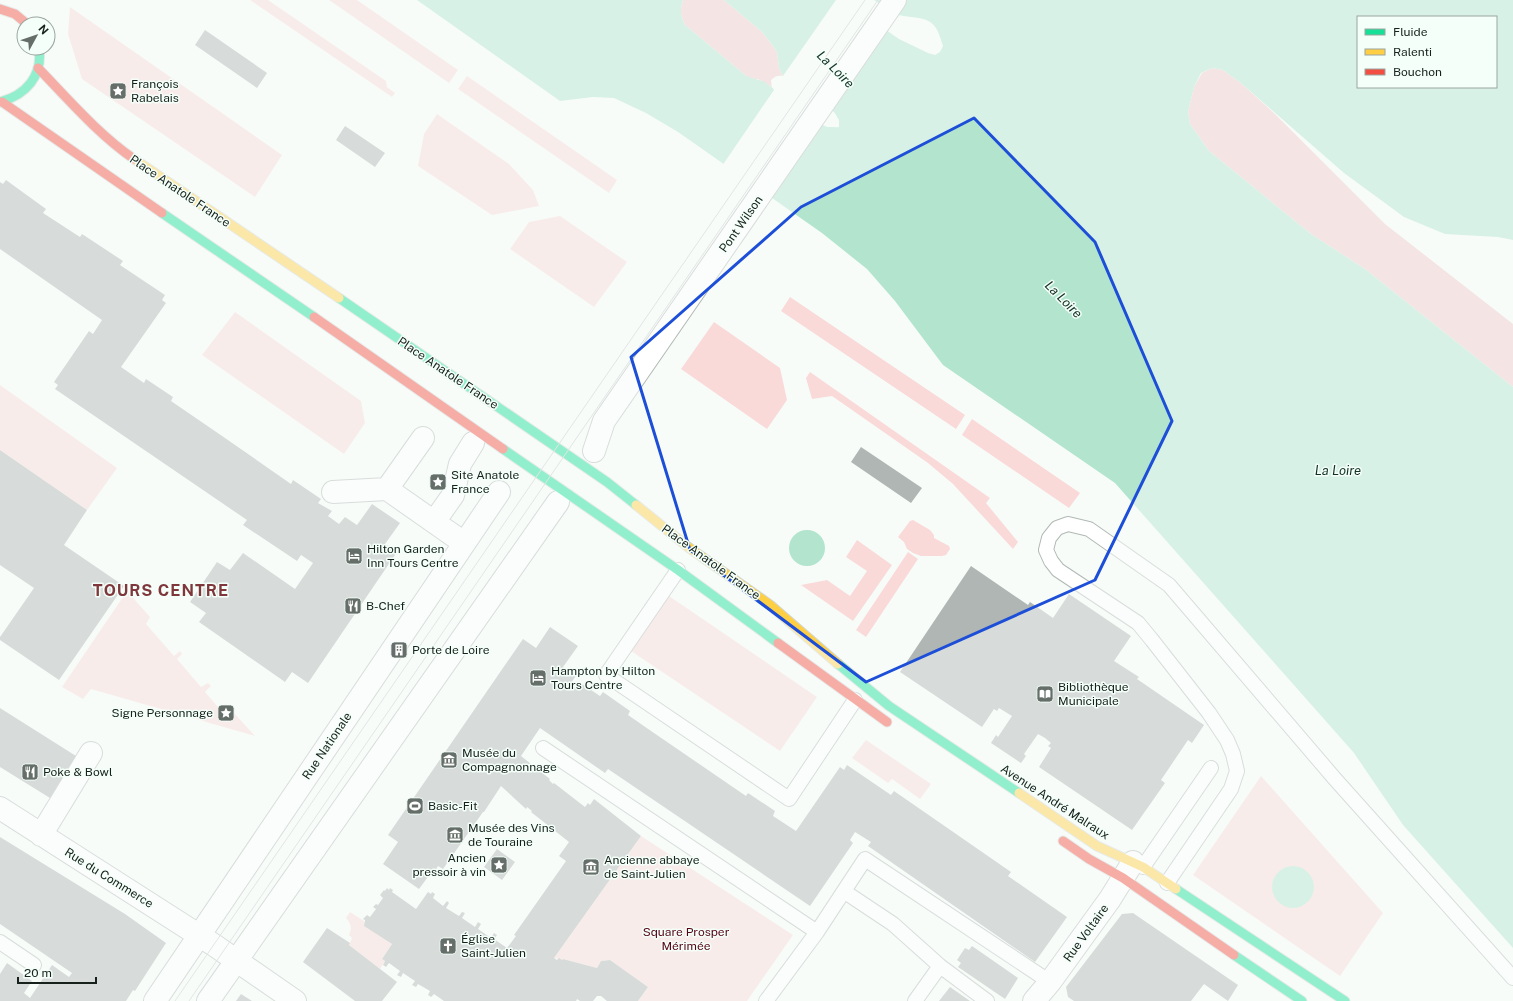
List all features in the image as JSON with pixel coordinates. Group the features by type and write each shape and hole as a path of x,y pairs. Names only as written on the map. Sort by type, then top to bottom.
{"main road":[{"path":"0,9 9,11 17,16"},
{"path":"1,102 18,96 31,84 38,68 39,56"},
{"name":"Place Anatole France","path":"38,68 95,127 121,150 607,482 688,547 770,605 857,681"},
{"path":"1,102 678,570 855,700 894,726"},
{"name":"Avenue André Malraux","path":"857,681 889,706 1133,869 1302,1001"},
{"name":"Avenue André Malraux","path":"1054,835 1089,859 1133,869 1167,883 1345,1001"}],"street":[{"name":"Pont Wilson","path":"594,451 604,421 895,0"},
{"path":"387,489 422,438"},
{"path":"434,522 453,495 460,464 473,443"},
{"path":"334,492 387,489 464,543"},
{"name":"Rue Nationale","path":"155,1001 499,492"},
{"path":"208,1001 558,502"},
{"path":"41,835 91,753"},
{"name":"Rue du Commerce","path":"0,808 199,935 295,1001"},
{"name":"Rue Voltaire","path":"1042,995 1133,869"}],"lane":[{"path":"1167,883 1231,789 1237,771 1233,754 1227,740 1209,713 1138,623 1058,570 1051,561 1046,550 1049,538 1057,528 1068,524 1089,530 1169,585 1335,779 1513,978"},
{"path":"678,570 606,675 789,799 855,700"},
{"path":"543,748 817,932"},
{"path":"1133,869 1211,768"},
{"path":"766,1001 817,932 865,859 1042,995"},
{"path":"844,892 893,924 940,966 987,1001"},
{"path":"2,947 34,965"},
{"path":"915,1001 940,966"}],"highlighted area":[{"path":"974,118 1095,242 1172,421 1095,580 866,682 690,550 631,357 801,207"}],"green space":[{"path":"250,0 268,0 386,81 387,87 395,93 392,97"},
{"path":"329,0 357,0 458,70 449,83"},
{"path":"70,7 282,155 255,197 82,79 68,34"},
{"path":"467,76 617,180 609,193 458,89"},
{"path":"437,114 509,164 533,190 539,206 492,215 418,166 424,134"},
{"path":"560,216 627,262 594,307 510,249 529,222"},
{"path":"790,297 965,415 956,429 781,311"},
{"path":"235,312 361,401 365,423 344,454 202,355"},
{"path":"714,322 780,368 787,400 767,429 681,369"},
{"path":"810,372 990,498 986,503 1018,542 1013,549 953,484 928,463 832,396 812,399 806,378"},
{"path":"0,385 117,468 87,510 0,450"},
{"path":"972,419 1080,493 1069,508 962,435"},
{"path":"913,520 930,530 934,535 934,538 949,546 950,549 946,555 921,556 907,549 904,542 898,537 910,521"},
{"path":"857,540 892,565 853,621 801,585 827,580 850,596 867,571 846,557"},
{"path":"908,552 918,559 866,637 856,630"},
{"path":"127,591 150,617 146,624 174,656 180,651 182,654 177,659 201,687 208,683 211,686 205,692 218,707 226,704 255,736 91,689 83,699 62,687"},
{"path":"669,596 817,697 780,751 631,651"},
{"path":"866,740 931,784 920,799 892,779 888,783 852,758"},
{"path":"1261,776 1383,913 1340,976 1193,875"},
{"name":"Square Prosper Mérimée","path":"641,836 793,935 747,1001 638,1001 648,987 610,960 601,961 597,968 554,958"},
{"path":"350,912 364,921 365,926 392,944 382,959 385,961 380,969 349,945 352,938 349,935 350,924 346,918"}],"shaded area":[{"path":"683,0 724,0 762,32 770,42 777,52 779,68 783,76 777,76 771,80 772,87 758,79 752,79 745,75 685,25 681,12"},
{"path":"1212,68 1223,70 1242,84 1276,115 1385,224 1513,324 1513,387 1365,269 1311,234 1209,151 1190,124 1188,112 1194,87 1202,73"}],"water":[{"name":"La Loire","path":"417,0 683,0 681,12 685,25 745,75 765,82 801,110 822,123 831,127 839,127 837,116 831,109 783,76 779,68 777,52 770,42 762,32 724,0 843,0 899,39 935,55 940,52 943,46 939,33 930,22 919,18 901,16 890,11 874,0 1513,0 1513,240 1498,237 1445,234 1404,217 1344,173 1242,84 1223,70 1212,68 1201,73 1194,87 1188,112 1190,124 1209,151 1311,234 1365,269 1513,387 1513,948 1403,825 1354,753 1115,483 943,365 895,301 867,269 822,233 678,132 646,113 614,98 593,97 560,101"},
{"path":"810,530 820,535 824,541 824,555 820,561 814,565 804,566 794,561 790,555 789,545 794,535 800,531"},
{"path":"1289,866 1297,866 1305,869 1311,875 1314,887 1311,899 1305,905 1297,908 1289,908 1281,905 1275,899 1272,891 1272,883 1275,875 1281,869"}],"pier":[{"path":"836,0 847,0 895,33 886,29 831,109 839,120 839,127 827,127 821,124 769,199 722,166 774,90 771,84 822,122 828,125 837,125 837,121 829,110 781,76 783,76"}],"building":[{"path":"205,30 267,73 257,88 195,45"},
{"path":"345,126 385,153 375,167 336,140"},
{"path":"6,180 46,209 43,213 80,237 82,234 123,261 120,265 165,295 162,300 166,303 121,367 144,383 146,379 173,397 171,401 291,484 293,480 321,499 318,503 332,511 328,516 339,524 345,517 357,525 372,504 400,523 385,544 397,552 308,683 292,672 285,682 199,622 206,613 190,602 217,562 230,570 243,553 295,589 313,563 301,555 297,561 243,525 247,520 55,389 58,385 54,382 89,331 93,334 102,320 0,249 0,182 3,184"},
{"path":"861,447 922,488 911,503 851,462"},
{"path":"0,450 87,510 64,545 124,586 59,680 0,640 0,637 34,588 0,565"},
{"name":"Bibliothèque Municipale","path":"971,566 1028,605 1030,602 1053,618 1069,594 1131,636 1114,661 1139,677 1137,679 1204,725 1192,743 1188,740 1161,780 1165,783 1132,830 1039,767 1051,748 1048,746 1051,743 1045,738 1038,734 1024,754 1026,756 1021,763 991,743 996,735 998,737 1012,716 999,708 997,711 994,709 982,727 900,672"},
{"path":"550,627 578,646 563,667 576,676 570,684 578,690 582,684 600,696 603,692 630,711 628,715 746,796 748,793 775,811 773,816 796,831 840,767 844,770 847,765 891,795 894,791 1011,872 1008,876 1067,917 1035,962 868,846 871,842 855,832 850,840 853,843 810,906 608,769 605,773 540,728 521,756 550,779 549,780 553,784 554,783 585,807 588,803 590,805 594,799 641,836 554,958 557,960 559,958 597,968 601,961 610,960 648,987 638,1001 607,1001 601,996 597,996 593,1001 580,1001 577,999 576,1001 444,1001 434,994 431,997 428,995 430,991 418,984 416,987 412,985 415,981 403,973 401,977 397,975 400,971 389,963 386,967 383,965 385,961 382,959 392,944 364,926 365,920 363,919 367,915 370,917 376,909 373,907 376,904 378,905 383,898 380,895 384,890 385,891 387,888 389,890 390,888 393,890 392,892 416,909 428,892 431,894 432,892 435,894 433,898 443,906 447,901 449,903 446,908 459,916 462,912 465,913 462,918 475,927 478,922 481,924 478,929 491,938 494,933 497,935 494,939 507,948 516,936 514,935 566,861 559,856 569,842 531,812 532,811 527,807 526,809 501,786 443,869 438,866 435,871 433,870 419,889 383,864 398,842 388,835 523,639 536,648"},
{"path":"0,708 76,756 50,798 0,767"},
{"path":"0,837 125,914 166,943 135,991 133,990 126,1001 0,1001 0,974 7,963 32,981 24,993 30,998 52,965 69,977 72,973 0,924"},
{"path":"497,849 515,862 502,880 484,867"},
{"path":"1133,913 1238,985 1228,1001 1204,984 1191,1001 1074,1001 1068,997 1066,987 1122,914"},
{"path":"327,928 350,943 349,945 397,982 382,1001 355,1001 303,962"},
{"path":"972,946 1018,978 1005,999 958,967 961,963 957,960 965,948 969,950"},
{"path":"950,987 970,1001 939,1001"},
{"path":"241,994 252,1001 236,1001"}],"tram line":[{"path":"175,1001 865,0"},
{"path":"189,1001 878,0"}],"traffic: fast":[{"path":"0,102 18,95 31,83 38,67 40,56"},
{"path":"162,213 314,317"},
{"path":"339,298 607,482 636,505"},
{"path":"503,449 678,570 778,643"},
{"path":"838,664 889,706 1019,793"},
{"path":"1176,889 1345,1001"},
{"path":"1234,955 1302,1001"}],"traffic: slow":[{"path":"134,159 339,298"},
{"path":"636,505 688,547 770,605 838,664"},
{"path":"1019,793 1097,846 1143,867 1176,889"}],"traffic: jam":[{"path":"0,9 17,16"},
{"path":"38,68 96,128 134,159"},
{"path":"2,102 162,213"},
{"path":"314,317 503,449"},
{"path":"778,643 887,722"},
{"path":"1063,841 1089,859 1123,878 1234,955"}],"place":[{"name":"François Rabelais","path":"118,91"},
{"name":"Site Anatole France","path":"438,482"},
{"name":"Hilton Garden Inn Tours Centre","path":"354,556"},
{"name":"B-Chef","path":"353,606"},
{"name":"Porte de Loire","path":"399,650"},
{"name":"Hampton by Hilton Tours Centre","path":"538,678"},
{"name":"Bibliothèque Municipale","path":"1045,694"},
{"name":"Signe Personnage","path":"226,713"},
{"name":"Musée du Compagnonnage","path":"449,760"},
{"name":"Poke & Bowl","path":"30,772"},
{"name":"Basic-Fit","path":"415,806"},
{"name":"Musée des Vins de Touraine","path":"455,835"},
{"name":"Ancien pressoir à vin","path":"499,865"},
{"name":"Ancienne abbaye de Saint-Julien","path":"591,867"},
{"name":"Église Saint-Julien","path":"448,946"}],"district":[{"name":"TOURS CENTRE","path":"161,590"}]}
